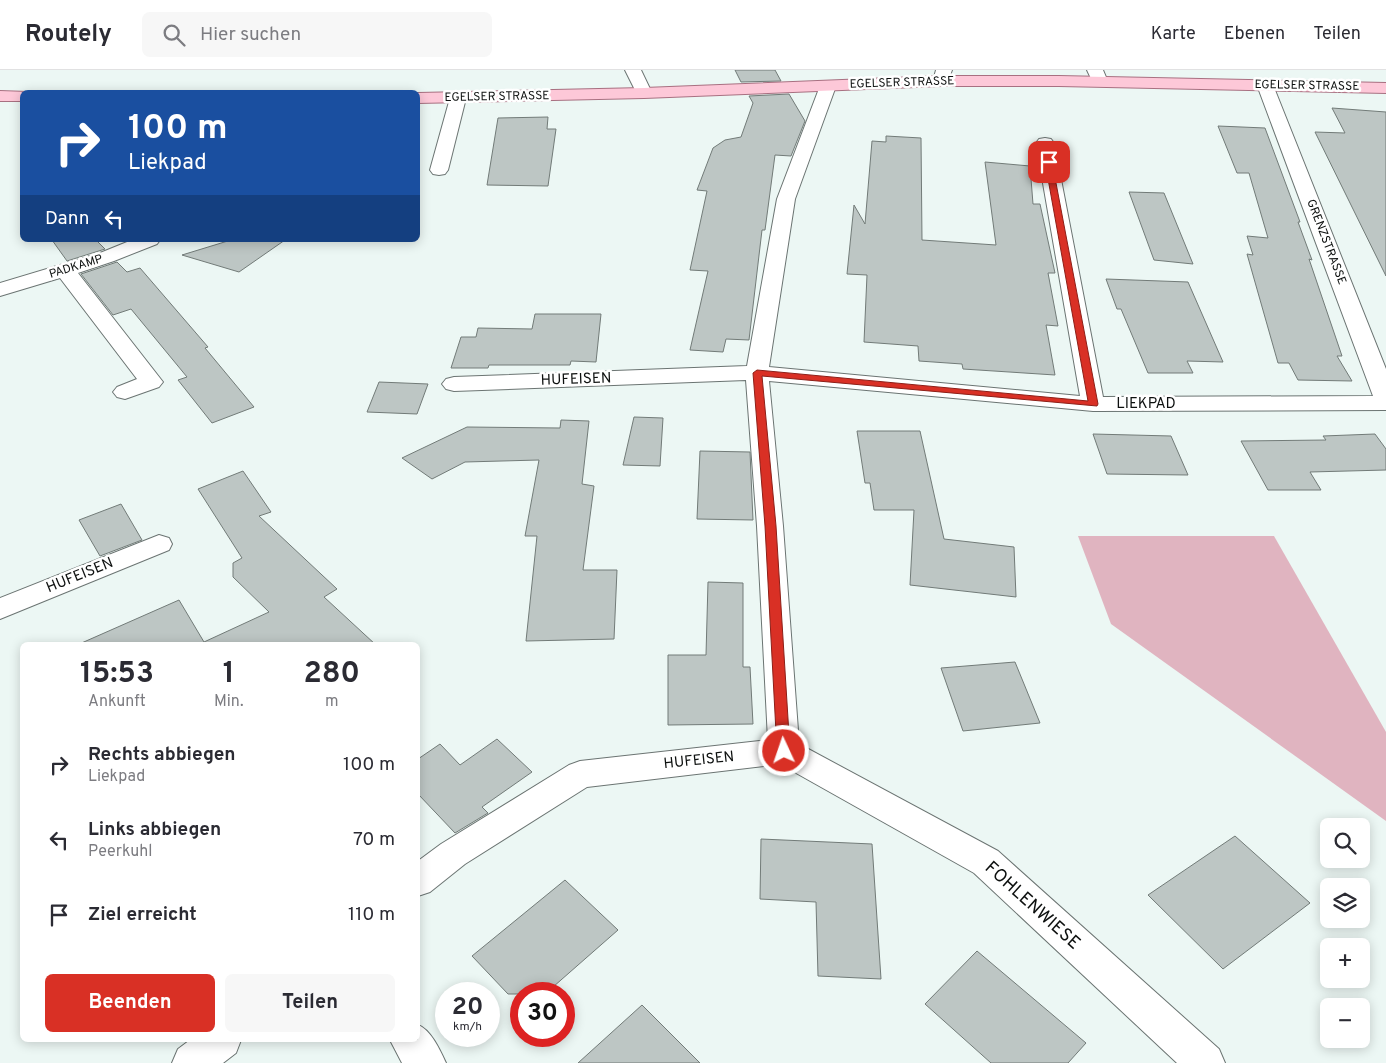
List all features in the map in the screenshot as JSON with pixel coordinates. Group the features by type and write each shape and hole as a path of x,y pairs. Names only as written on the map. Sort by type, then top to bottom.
{"main road":[{"name":"EGELSER STRASSE","path":"420,98 644,93 828,86 942,76 1097,76 1265,85 1386,88"},
{"path":"0,96 20,96"}],"street":[{"path":"633,70 644,93"},
{"name":"GRENZSTRASSE","path":"1265,85 1386,399"},
{"path":"784,751 770,526 757,373 786,199 828,86"},
{"path":"439,170 458,98"},
{"path":"1045,144 1093,404"},
{"name":"PADKAMP","path":"0,290 65,270 144,242"},
{"path":"65,270 151,382 125,392"},
{"name":"HUFEISEN","path":"454,384 757,373"},
{"name":"LIEKPAD","path":"757,373 1093,404 1386,403"},
{"name":"HUFEISEN","path":"0,609 159,544"},
{"name":"HUFEISEN","path":"420,880 453,854 580,774 784,751"},
{"name":"FOHLENWIESE","path":"784,751 986,862 1206,1063"},
{"path":"192,1063 219,1042"},
{"path":"410,1042 426,1063"}],"shaded area":[{"path":"1078,536 1274,536 1386,732 1386,821 1111,624"}],"building":[{"path":"735,70 775,70 781,81 741,82"},
{"path":"789,94 805,121 791,156 775,155 765,230 762,230 749,340 726,339 723,352 690,350 708,271 690,270 707,191 697,190 713,148 725,140 741,137 753,103 749,96"},
{"path":"1332,108 1386,112 1386,276 1315,132 1345,133"},
{"path":"548,117 547,129 556,129 548,186 487,185 498,118"},
{"path":"1218,126 1265,128 1312,260 1309,259 1342,356 1337,356 1352,381 1298,380 1289,363 1278,363 1247,254 1253,255 1247,236 1268,238 1249,173 1237,173"},
{"path":"886,136 921,138 922,240 996,245 985,162 1030,166 1033,204 1040,204 1055,273 1048,273 1058,326 1046,325 1055,375 963,369 962,364 919,361 918,346 864,342 867,275 847,274 854,205 865,224 872,141 886,142"},
{"path":"1129,192 1164,193 1193,264 1154,260"},
{"path":"53,242 98,242 105,249 67,261"},
{"path":"224,242 282,242 239,272 182,255"},
{"path":"117,262 127,272 140,268 208,347 205,348 254,407 212,423 178,380 187,377 131,309 113,315 81,274"},
{"path":"1106,279 1188,282 1223,362 1187,361 1193,373 1148,373 1121,309 1117,309"},
{"path":"535,314 601,314 596,362 571,361 570,365 489,365 488,368 451,368 461,337 476,337 478,328 532,329"},
{"path":"379,382 428,384 417,414 367,412"},
{"path":"634,417 663,418 660,466 623,465"},
{"path":"561,420 589,421 582,484 594,486 583,570 617,570 614,639 526,641 537,536 525,536 539,460 465,462 432,479 402,458 467,427 560,428"},
{"path":"857,431 920,431 944,539 1014,547 1016,597 910,585 914,510 874,510 870,483 865,483"},
{"path":"1093,434 1171,436 1188,475 1107,474"},
{"path":"1375,434 1386,449 1386,470 1310,472 1321,490 1268,490 1241,441 1326,440 1323,436"},
{"path":"700,451 750,452 753,520 697,519"},
{"path":"243,471 271,512 259,516 337,589 324,597 373,642 204,642 269,612 233,577 233,563 242,558 198,489"},
{"path":"121,504 142,540 100,556 79,520"},
{"path":"708,582 743,583 743,667 750,667 753,724 668,725 668,655 706,655"},
{"path":"179,600 204,642 84,642"},
{"path":"1015,662 1040,723 963,731 941,668"},
{"path":"497,739 532,772 482,807 488,813 455,833 420,796 420,758 440,744 460,765"},
{"path":"1235,836 1310,903 1223,969 1148,895"},
{"path":"761,839 872,844 881,979 818,976 816,902 760,899"},
{"path":"565,880 618,930 559,982 510,982 510,994 472,956"},
{"path":"977,951 1086,1043 1068,1063 991,1063 925,1004"},
{"path":"642,1005 700,1063 578,1063"}],"route":[{"path":"784,751 770,526 757,373 1093,404 1049,162"}]}
